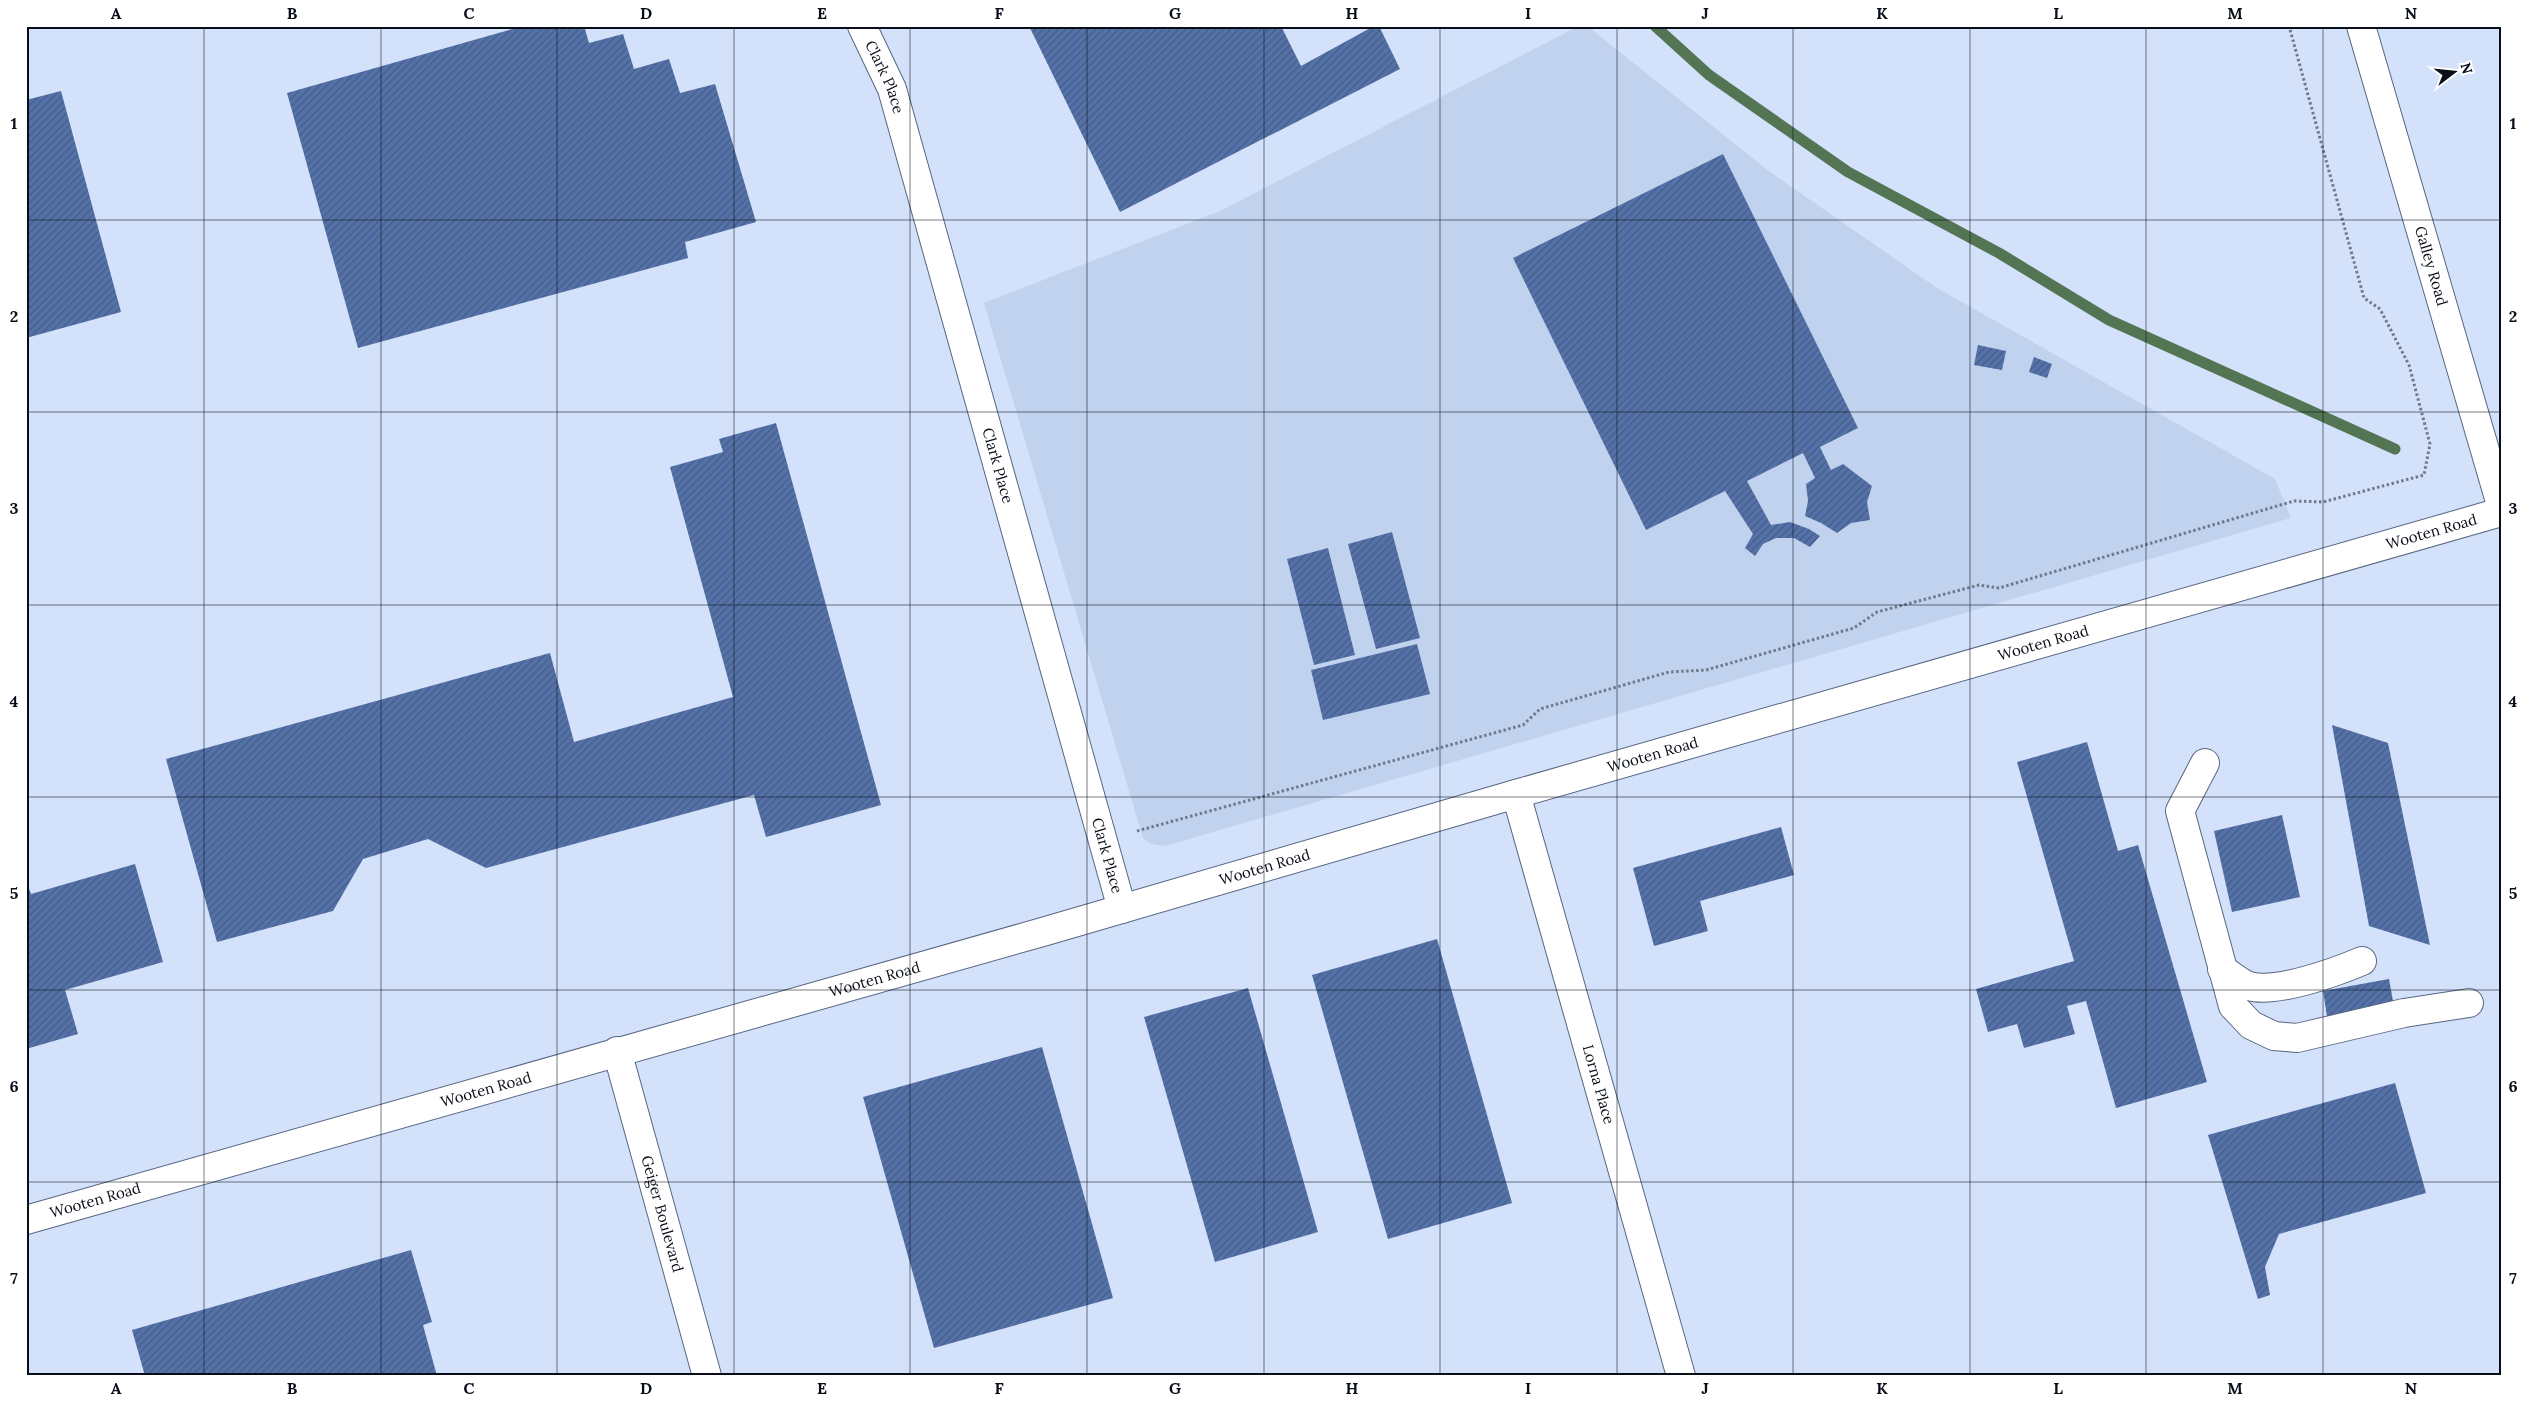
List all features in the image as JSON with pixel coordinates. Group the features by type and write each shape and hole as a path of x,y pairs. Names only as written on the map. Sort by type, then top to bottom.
{"street":[{"name":"Clark Place","path":"862,26 892,89 1122,909"},
{"name":"Galley Road","path":"2361,26 2501,505"},
{"name":"Wooten Road","path":"26,1220 1122,909 1516,794 2501,512"},
{"path":"2205,763 2180,811 2233,1006 2251,1025 2274,1036 2297,1038 2404,1013 2468,1003"},
{"name":"Lorna Place","path":"1516,794 1681,1376"},
{"path":"2222,969 2248,986 2270,987 2330,974 2362,961"},
{"name":"Geiger Boulevard","path":"617,1051 707,1376"}],"path":[{"path":"1103,841 1523,725 1540,709 1669,672 1706,670 1854,628 1877,612 1979,585 1999,588 2294,501 2323,502 2424,475 2430,444 2409,365 2380,309 2364,298 2289,26"}],"shaded area":[{"path":"1579,26 1587,26 1770,172 1937,288 2275,479 2291,518 1165,846 1151,844 1143,838 984,303 1220,211"}],"building":[{"path":"523,26 584,26 589,43 623,34 634,69 669,59 680,93 715,84 756,222 685,242 688,258 358,348 287,93"},
{"path":"1029,26 1281,26 1301,66 1374,26 1379,26 1400,69 1120,212"},
{"path":"61,91 121,312 26,338 26,100"},
{"path":"1723,154 1858,428 1820,447 1831,470 1843,464 1872,486 1867,502 1870,520 1851,523 1837,533 1805,516 1808,501 1806,484 1815,478 1803,453 1747,481 1771,525 1790,522 1809,529 1820,536 1810,547 1794,538 1776,538 1763,544 1755,556 1745,548 1753,534 1725,491 1646,530 1513,258"},
{"path":"1978,345 2006,351 2002,370 1974,365"},
{"path":"2034,357 2052,364 2047,378 2029,372"},
{"path":"776,423 881,805 766,837 754,795 486,868 428,839 363,859 333,911 217,942 166,759 550,653 574,742 733,697 670,467 723,452 719,439"},
{"path":"1392,532 1420,638 1376,649 1348,544"},
{"path":"1328,548 1355,655 1314,665 1287,559"},
{"path":"1417,644 1430,694 1323,720 1311,670"},
{"path":"2332,725 2388,743 2430,945 2369,926"},
{"path":"2087,742 2118,851 2138,845 2207,1082 2116,1108 2086,1001 2067,1006 2075,1034 2024,1048 2017,1024 1988,1032 1976,989 2074,961 2017,762"},
{"path":"2282,815 2300,897 2232,912 2214,831"},
{"path":"1781,827 1794,875 1700,901 1708,931 1654,946 1633,868"},
{"path":"135,864 163,962 65,990 78,1034 26,1049 26,880 31,894"},
{"path":"1437,939 1512,1203 1388,1239 1312,975"},
{"path":"2389,979 2397,1023 2330,1035 2323,991"},
{"path":"1248,988 1318,1232 1215,1262 1144,1017"},
{"path":"1042,1047 1113,1298 934,1348 863,1097"},
{"path":"2395,1083 2426,1193 2279,1234 2265,1267 2270,1295 2258,1299 2208,1135"},
{"path":"411,1250 432,1322 423,1325 437,1376 145,1376 132,1330"}],"waterway":[{"path":"1655,26 1709,75 1848,172 1999,253 2109,320 2395,449"}]}
